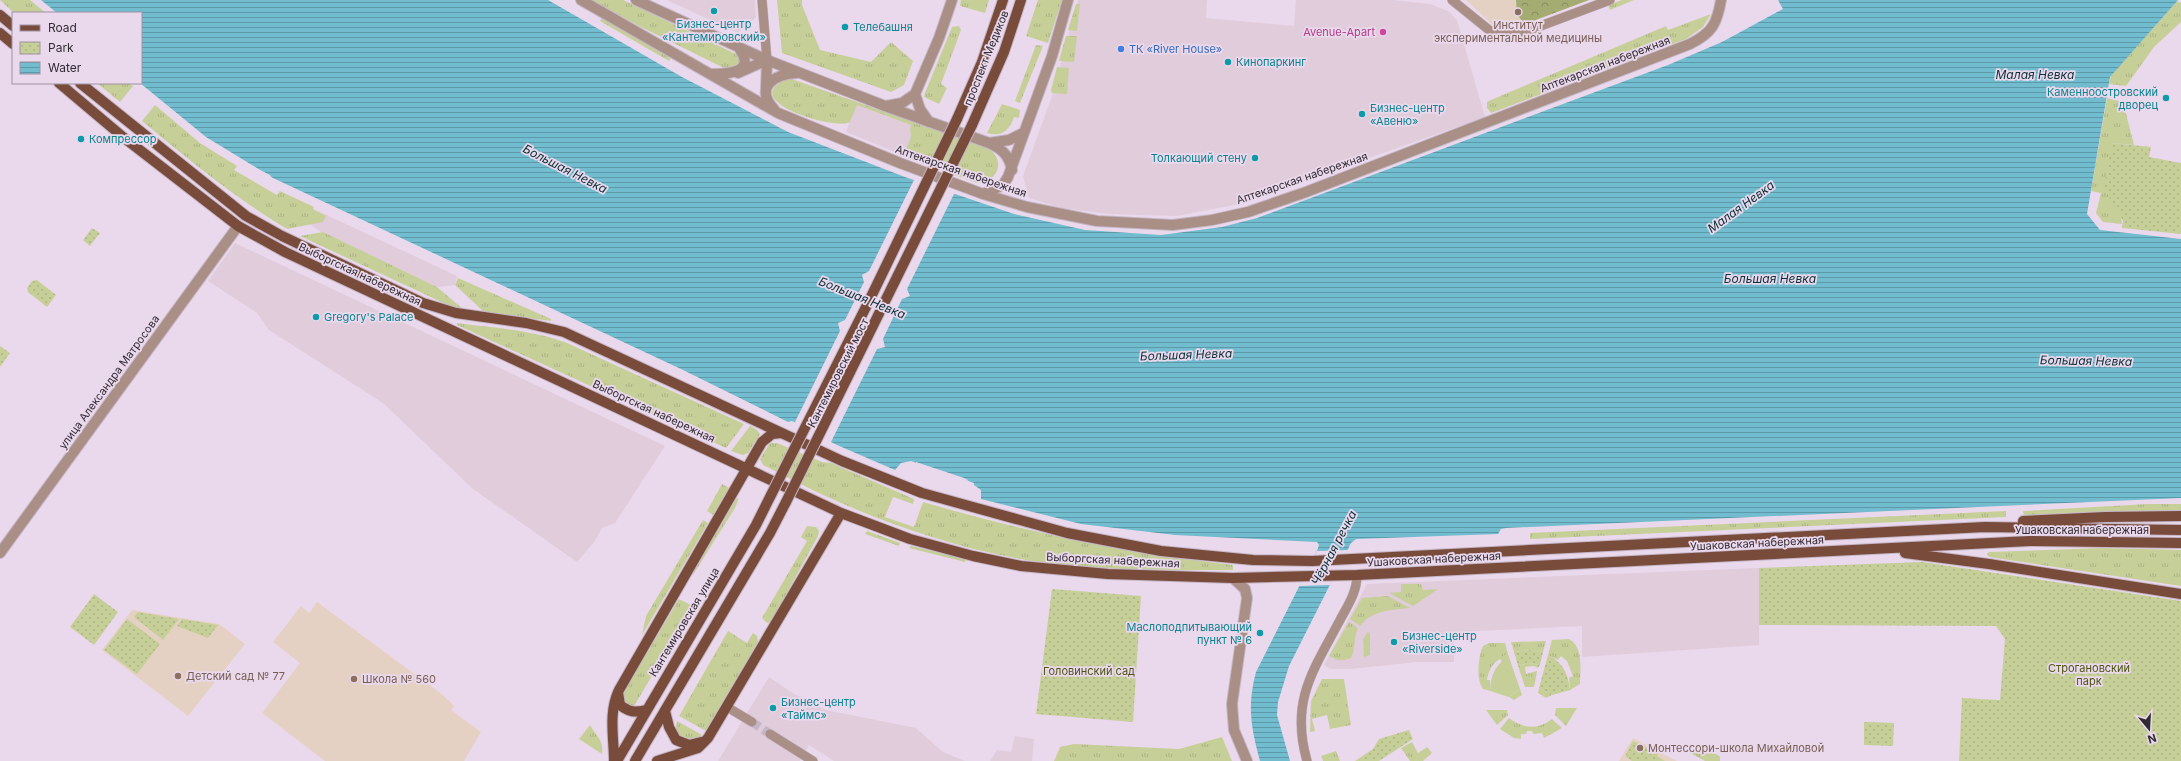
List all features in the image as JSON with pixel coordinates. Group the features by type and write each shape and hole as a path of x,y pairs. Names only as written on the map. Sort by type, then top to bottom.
{"main road":[{"name":"проспект Медиков","path":"957,118 982,62 1003,0"},
{"name":"проспект Медиков","path":"972,125 1004,52 1021,0"},
{"path":"0,15 12,25"},
{"path":"0,33 12,43"},
{"name":"Выборгская набережная","path":"60,84 123,137 238,226 285,252 841,513 910,539 973,556 1021,566 1108,574 1233,578 1304,577"},
{"name":"Выборгская набережная","path":"81,84 246,216 282,236 423,303 456,312 526,323 564,332 781,433 900,486 988,513 1067,533 1161,551 1253,560 1342,560"},
{"name":"Кантемировский мост","path":"771,494 869,301 957,118"},
{"name":"Кантемировский мост","path":"665,711 770,533 972,125"},
{"path":"614,761 612,712 618,690 765,438 781,433"},
{"name":"Кантемировская улица","path":"617,761 756,525 771,494"},
{"path":"657,761 698,748 708,738 841,513"},
{"path":"1985,527 2039,520 2181,516"},
{"name":"Ушаковская набережная","path":"1342,560 1985,527 2181,530"},
{"name":"Ушаковская набережная","path":"1304,577 2030,541 2181,543"},
{"path":"1863,550 1923,554 2181,594"},
{"path":"618,690 620,705 625,709 632,712 646,710"},
{"path":"665,711 669,727 676,740 689,745 696,744 708,738"},
{"path":"634,761 665,711"}],"street":[{"name":"Аптекарская набережная","path":"581,0 778,113 852,144 983,194 1059,215 1136,224 1173,225 1212,220 1248,212 1313,189 1690,44 1704,36 1710,30 1718,18 1721,0"},
{"path":"636,0 739,48 799,73 884,106 989,143 1004,153 1010,161 1012,170"},
{"path":"762,0 767,60 766,90 768,101 778,113"},
{"path":"884,106 902,103 915,94 939,38 952,0"},
{"path":"983,194 1003,185 1012,170 1023,133 1052,56 1068,0"},
{"path":"1452,0 1489,30 1508,35 1527,31 1610,0"},
{"path":"736,73 744,64 743,55 739,48"},
{"path":"710,74 736,73 767,60"},
{"path":"766,90 776,77 799,73"},
{"path":"915,94 920,109 929,122"},
{"path":"989,143 1009,140 1023,133"},
{"name":"улица Александра Матросова","path":"0,553 238,226"},
{"path":"1307,761 1302,745 1301,710 1305,688 1352,599 1357,575"},
{"path":"1233,578 1244,589 1247,598 1232,704 1234,730 1247,761"},
{"path":"727,707 752,722"},
{"path":"770,734 813,761"}],"shaded area":[{"path":"667,0 755,0 756,17 738,33"},
{"path":"1078,0 1207,0 1206,18 1294,26 1296,0 1392,0 1430,4 1448,11 1457,20 1485,117 1239,204 1177,216 1109,214 1062,208 1029,198 1023,176 1052,96"},
{"name":"Институт экспериментальной медицины","path":"1466,0 1589,0 1525,24 1506,28 1492,24"},
{"path":"856,104 912,125 910,130 911,137 905,156 846,132"},
{"path":"318,211 457,276 455,285 437,287 321,232 310,224"},
{"path":"235,243 665,446 615,523 602,528 595,541 577,562 473,489 383,403 269,330 257,313 208,281"},
{"path":"1759,568 1759,645 1582,657 1582,626 1454,632 1454,662 1416,662 1351,669 1330,669 1324,665 1367,584"},
{"name":"Школа № 560","path":"317,602 443,695 454,706 451,710 481,732 464,761 325,761 262,713 300,663 273,642 301,606 309,613"},
{"name":"Детский сад № 77","path":"132,610 219,624 245,644 188,716 102,650"},
{"path":"769,677 794,694 826,710 916,728 943,752 965,761 834,761 809,745 800,761 718,761"},
{"path":"1015,736 1034,739 1032,761 990,761 997,750 1011,752"},
{"name":"Монтессори-школа Михайловой","path":"1633,738 1677,761 1619,761"}],"green space":[{"path":"0,0 30,0 45,12 13,12"},
{"path":"592,0 623,0 736,54 741,60 740,66 728,70 639,26"},
{"path":"777,0 802,0 802,5 820,50 871,62 891,42 913,61 904,85 891,92 782,53"},
{"path":"961,0 989,0 985,13 960,6"},
{"path":"1038,0 1062,0 1048,43 1026,36"},
{"path":"1516,0 1589,0 1525,24 1517,15"},
{"path":"1622,0 1634,0 1610,10 1608,5"},
{"path":"2177,1 2181,3 2181,22 2154,47 2126,86 2109,84 2111,75"},
{"path":"1076,4 1080,4 1077,31 1068,30"},
{"path":"1711,14 1703,27 1686,39 1491,113 1487,108 1487,102 1491,100 1666,26 1668,30"},
{"path":"602,18 671,58 669,61 600,21"},
{"path":"959,26 961,30 941,84 947,88 939,104 924,97 925,93 952,27"},
{"path":"1066,36 1077,36 1074,62 1059,61"},
{"path":"1036,45 1043,46 1020,103 1015,101"},
{"path":"1057,67 1069,68 1067,94 1052,93 1051,90"},
{"path":"789,78 987,148 997,158 998,164 995,175 984,182 977,183 907,158 905,152 911,137 911,125 857,105 850,122 842,124 810,118 794,112 780,104 773,96 775,87"},
{"path":"98,84 130,84 133,86 120,102"},
{"path":"2107,98 2123,102 2134,145 2112,143 2122,224 2103,222 2096,213 2101,193 2091,191"},
{"path":"1002,104 1020,110 1019,118 1014,117 1010,126 1004,132 997,134 987,133"},
{"path":"155,105 200,143 237,166 234,170 277,195 280,191 314,207 313,209 326,216 323,222 287,229 249,205 142,121"},
{"path":"2112,143 2151,147 2149,157 2181,163 2181,234 2122,228 2123,221 2104,188"},
{"path":"92,228 100,233 90,246 83,240"},
{"path":"323,232 437,287 464,310 450,306 300,236"},
{"path":"458,278 551,319 551,321 484,312 455,285"},
{"path":"37,280 56,295 47,307 28,292 27,288 32,281"},
{"path":"457,323 527,332 567,343 744,424 726,448 457,325"},
{"path":"0,346 10,353 0,367"},
{"path":"750,426 757,430 760,434 748,453 743,455 731,451"},
{"path":"770,443 777,443 822,462 831,463 914,499 913,504 893,497 885,517 914,527 923,502 1000,523 1115,548 1233,565 1233,570 1136,569 1063,565 1015,558 966,547 893,524 870,515 826,496 763,465 760,459"},
{"path":"722,484 729,488 713,515 707,511"},
{"path":"739,498 735,508 693,575 736,499"},
{"path":"2148,504 2181,504 2181,511 2024,517 2023,511"},
{"path":"2006,511 2006,517 1530,539 1530,533"},
{"path":"703,520 708,523 642,635 646,616"},
{"path":"807,526 816,527 819,531 818,536 771,622 767,623 762,618 807,541 801,537"},
{"path":"867,531 900,543 899,546 865,534"},
{"path":"911,546 966,559 965,562 909,548"},
{"path":"2102,548 2181,550 2181,586 1989,557 1987,554 1989,552"},
{"name":"Строгановский парк","path":"1922,562 2181,601 2181,761 1959,761 1962,698 2000,700 2005,639 1996,626 1759,625 1759,568"},
{"path":"1401,584 1421,584 1423,590 1438,589 1413,606 1389,593 1401,592"},
{"name":"Головинский сад","path":"1052,589 1141,596 1133,722 1036,714"},
{"path":"94,594 118,612 94,645 70,627"},
{"path":"1388,596 1410,608 1389,610 1376,614 1360,626 1350,619 1362,598"},
{"path":"679,599 693,606 633,708 625,705 622,697 623,693"},
{"path":"138,612 179,619 163,640 134,617"},
{"path":"127,619 160,644 137,674 104,650"},
{"path":"182,619 218,625 208,638 177,626"},
{"path":"1349,622 1358,628 1351,658 1346,660 1334,659 1329,656"},
{"path":"728,631 747,643 753,633 757,636 758,642 706,731 679,716"},
{"path":"1368,632 1370,634 1370,655 1364,657 1363,639"},
{"path":"1569,639 1577,647 1580,659 1580,684 1570,690 1569,678 1573,676 1567,661 1561,656 1558,660 1548,655 1552,640"},
{"path":"1546,641 1543,652 1530,650 1514,652 1511,642"},
{"path":"1489,643 1505,643 1508,654 1497,661 1489,671 1487,680 1490,680 1490,691 1483,689 1479,680 1479,662 1481,651 1483,646"},
{"path":"1530,650 1543,652 1540,665 1529,663 1518,666 1514,652"},
{"path":"1508,654 1520,689 1509,697 1490,691 1493,675 1496,668 1502,661 1499,658"},
{"path":"1548,655 1557,661 1564,669 1568,678 1570,690 1552,695 1539,688"},
{"path":"1529,663 1540,665 1538,668 1534,666 1525,667 1526,674 1537,671 1536,677 1522,678 1518,666"},
{"path":"1527,676 1536,677 1534,687 1525,687 1522,678"},
{"path":"1322,679 1344,679 1351,725 1330,729 1327,715 1312,719 1315,731 1310,732 1311,701"},
{"path":"1539,688 1552,695 1546,698 1538,693"},
{"path":"1520,689 1522,695 1514,700 1509,697"},
{"path":"1556,708 1577,708 1566,726 1555,715"},
{"path":"1486,710 1507,710 1508,715 1497,725"},
{"path":"1509,718 1514,722 1530,727 1547,723 1552,719 1562,728 1544,738 1542,733 1533,734 1532,731 1527,731 1526,734 1521,734 1521,739 1514,738 1500,729"},
{"path":"677,721 702,735 691,740 680,737 676,730"},
{"path":"1864,722 1894,723 1893,746 1864,745"},
{"path":"590,725 601,742 602,754 579,739"},
{"path":"1409,730 1413,739 1379,761 1355,761 1373,749 1379,739"},
{"path":"1222,737 1232,761 1054,761 1060,747 1074,744 1179,749"},
{"name":"Монтессори-школа Михайловой","path":"1633,741 1658,753 1657,756 1665,761 1632,761 1625,756"},
{"path":"1412,742 1418,753 1427,747 1432,753 1423,761 1410,761 1401,748"},
{"path":"1688,749 1716,754 1720,757 1720,761 1705,761 1687,751"},
{"path":"1336,751 1340,761 1323,761 1321,756"}],"water":[{"name":"Большая Невка","path":"41,0 548,0 682,77 788,132 905,177 1014,214 1085,230 1161,235 1222,227 1257,218 1668,65 1722,42 1783,9 1778,0 2178,0 2110,77 2087,214 2100,230 2181,239 2181,498 1506,528 1501,529 1498,534 1356,539 1351,543 1289,666 1278,702 1277,715 1290,761 1260,761 1254,738 1251,717 1253,684 1256,672 1317,551 1319,545 1317,542 1175,535 1081,524 981,499 981,490 974,485 974,483 911,461 901,463 895,470 837,445 829,441 828,438 792,421 788,422 683,370 273,178 206,137 141,84 142,12 56,12"}],"pier":[{"path":"246,163 270,175 272,180 245,165"},
{"path":"915,178 955,192 907,289 910,296 902,299 883,339 885,347 877,349 830,444 826,440 794,424 840,331 838,323 845,320 864,282 862,275 869,271"},
{"path":"916,462 968,480 967,482 916,464"},
{"path":"1348,550 1330,585 1299,586 1317,551"}],"tunnel":[{"path":"752,722 770,734"}],"place":[{"name":"Бизнес-центр «Кантемировский»","path":"714,11"},
{"name":"Институт экспериментальной медицины","path":"1518,12"},
{"name":"Телебашня","path":"845,27"},
{"name":"Avenue-Apart","path":"1383,32"},
{"name":"ТК «River House»","path":"1121,49"},
{"name":"Кинопаркинг","path":"1228,62"},
{"name":"Каменноостровский дворец","path":"2166,98"},
{"name":"Бизнес-центр «Авеню»","path":"1362,114"},
{"name":"Компрессор","path":"81,139"},
{"name":"Толкающий стену","path":"1255,158"},
{"name":"Gregory's Palace","path":"316,317"},
{"name":"Маслоподпитывающий пункт № 6","path":"1260,633"},
{"name":"Бизнес-центр «Riverside»","path":"1394,642"},
{"name":"Детский сад № 77","path":"178,676"},
{"name":"Школа № 560","path":"354,679"},
{"name":"Бизнес-центр «Таймс»","path":"773,708"},
{"name":"Монтессори-школа Михайловой","path":"1640,748"}],"water label":[{"name":"Малая Невка","path":"2035,75"},
{"name":"Малая Невка","path":"1741,207"},
{"name":"Чёрная речка","path":"1334,548"}]}
